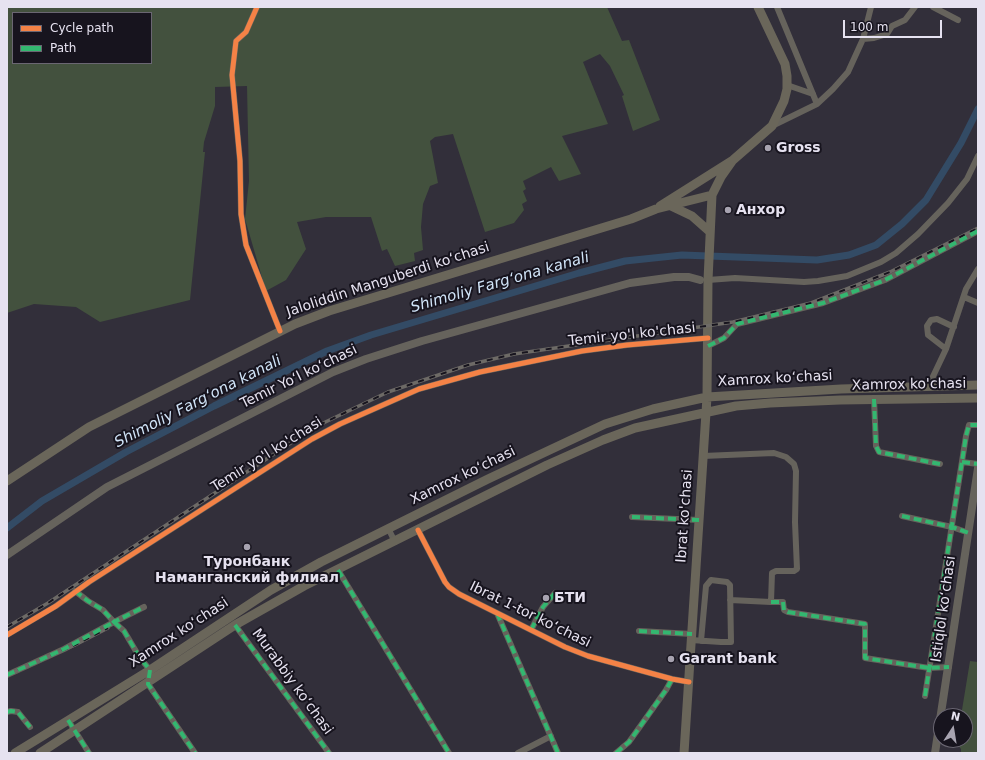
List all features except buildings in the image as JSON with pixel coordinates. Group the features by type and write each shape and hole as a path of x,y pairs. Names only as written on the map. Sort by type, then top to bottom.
{"main road":[{"path":"656,209 733,160 772,126 784,101 787,86 785,64 758,7"},
{"path":"712,195 721,177 733,160"},
{"name":"Jaloliddin Manguberdi koʻchasi","path":"7,481 89,427 280,331 329,311 631,219 656,209 712,195"},
{"name":"Ibrat ko'chasi","path":"684,753 707,397 708,342 704,280 710,236 712,195"},
{"path":"671,206 692,216 710,236"},
{"name":"Xamrox koʻchasi","path":"15,753 150,670 271,590 334,555 388,528 605,424 653,409 707,397 841,389 978,385"},
{"name":"Xamrox ko'chasi","path":"40,753 148,684 235,625 304,586 547,465 603,440 635,428 706,412 770,403 978,398"}],"street":[{"path":"257,7 246,32 236,41 232,70 240,162 241,214 246,245 280,331"},
{"path":"777,7 817,104"},
{"path":"772,126 817,104 848,72 863,39 871,7"},
{"path":"863,39 874,38 886,34 892,26 905,20 915,7"},
{"path":"932,7 958,20"},
{"path":"787,86 813,94"},
{"path":"704,280 735,278 804,282 818,281 847,276 881,262 896,253 918,234 948,203 967,179 978,156"},
{"path":"708,342 724,338 738,324 823,303 885,280 978,231"},
{"path":"928,387 946,349 966,289 978,269"},
{"name":"Temir Yoʻl koʻchasi","path":"7,555 107,487 339,369 422,341 630,283 674,277 689,277 704,280"},
{"path":"964,297 978,303"},
{"path":"946,349 928,335 927,326 931,320 937,319 954,327"},
{"name":"Temir yo'l ko'chasi","path":"7,635 56,606 75,591 312,439 352,418 419,389 480,372 582,351 627,345 708,342"},
{"path":"874,400 876,446 879,452 940,464"},
{"path":"925,696 969,424 978,425"},
{"path":"703,456 774,453 786,457 794,464 796,471 795,522 798,567 794,571 776,571 772,573 771,602"},
{"path":"962,462 978,464"},
{"name":"Istiqlol koʻchasi","path":"935,753 978,468"},
{"path":"902,516 952,527 969,533"},
{"path":"632,517 699,520"},
{"path":"388,528 395,542"},
{"name":"Ibrat 1-tor koʻchasi","path":"418,530 449,587 531,630 588,656 672,679 689,682"},
{"path":"338,570 449,753"},
{"path":"639,631 692,637 701,641 731,642 730,585 727,582 712,579 707,583 701,641"},
{"path":"75,591 103,610 124,632 140,658 150,670 148,684 195,753"},
{"path":"531,630 543,606 555,593"},
{"path":"730,600 783,602 784,610 788,612 865,624 865,658 929,668 949,666"},
{"path":"7,675 144,607"},
{"path":"497,613 558,753"},
{"name":"Murabbiy ko‘chasi","path":"235,625 329,753"},
{"path":"616,753 629,742 666,690 672,679"},
{"path":"7,712 18,712 30,727"},
{"path":"68,720 89,753"},
{"path":"518,753 551,736"}],"green space":[{"path":"7,7 607,7 622,41 629,40 660,120 633,131 622,96 624,95 610,66 600,54 583,62 608,124 562,136 581,174 559,181 551,167 523,181 526,189 523,191 527,201 522,204 524,210 514,223 485,232 453,134 435,137 430,141 438,183 430,186 423,204 421,227 423,250 414,253 415,261 395,266 387,249 382,251 371,217 326,217 297,222 306,249 286,280 266,291 245,219 249,181 247,86 215,87 215,106 204,142 203,152 205,152 190,300 100,322 76,307 34,304 7,313"},
{"path":"970,661 978,662 978,753 961,753 960,748 973,748 973,708 962,708"}],"waterway":[{"name":"Shimoliy Fargʻona kanali","path":"7,528 42,501 126,452 214,406 327,351 371,335 579,273 625,261 682,255 817,260 849,255 876,245 902,224 926,200 961,143 978,109"}],"railway":[{"path":"7,627 48,603 315,427 388,392 468,365 514,354 733,322 811,303 890,272 978,228"},
{"path":"7,675 75,645 108,628"}],"marked path":[{"path":"708,346 724,338 737,324 823,303 885,280 978,231"},
{"path":"874,399 876,446 879,452 940,464"},
{"path":"925,696 966,436 969,425 978,425"},
{"path":"962,462 978,464"},
{"path":"902,516 952,527 969,533"},
{"path":"632,517 699,520"},
{"path":"338,570 449,753"},
{"path":"75,591 103,610 114,622 144,607"},
{"path":"531,630 543,607 555,593"},
{"path":"771,602 783,602 784,610 788,612 865,624 865,658 929,668 949,667"},
{"path":"497,613 558,753"},
{"path":"7,675 64,649 114,622 124,631 140,658 150,670 148,684 195,753"},
{"path":"235,625 329,753"},
{"path":"639,631 692,634"},
{"path":"616,753 629,742 666,690 672,679"},
{"path":"7,712 18,712 30,727"},
{"path":"68,720 89,753"}],"cycle path":[{"path":"257,7 246,32 236,41 232,75 240,161 241,214 246,245 280,331"},
{"path":"7,635 56,606 89,582 312,439 340,424 419,389 480,372 582,351 627,345 708,338"},
{"path":"418,530 445,582 459,594 565,647 588,656 672,679 689,682"}],"place":[{"name":"Gross","path":"768,148"},
{"name":"Анхор","path":"728,210"},
{"name":"Туронбанк Наманганский филиал","path":"247,547"},
{"name":"БТИ","path":"546,598"},
{"name":"Garant bank","path":"671,659"}]}
